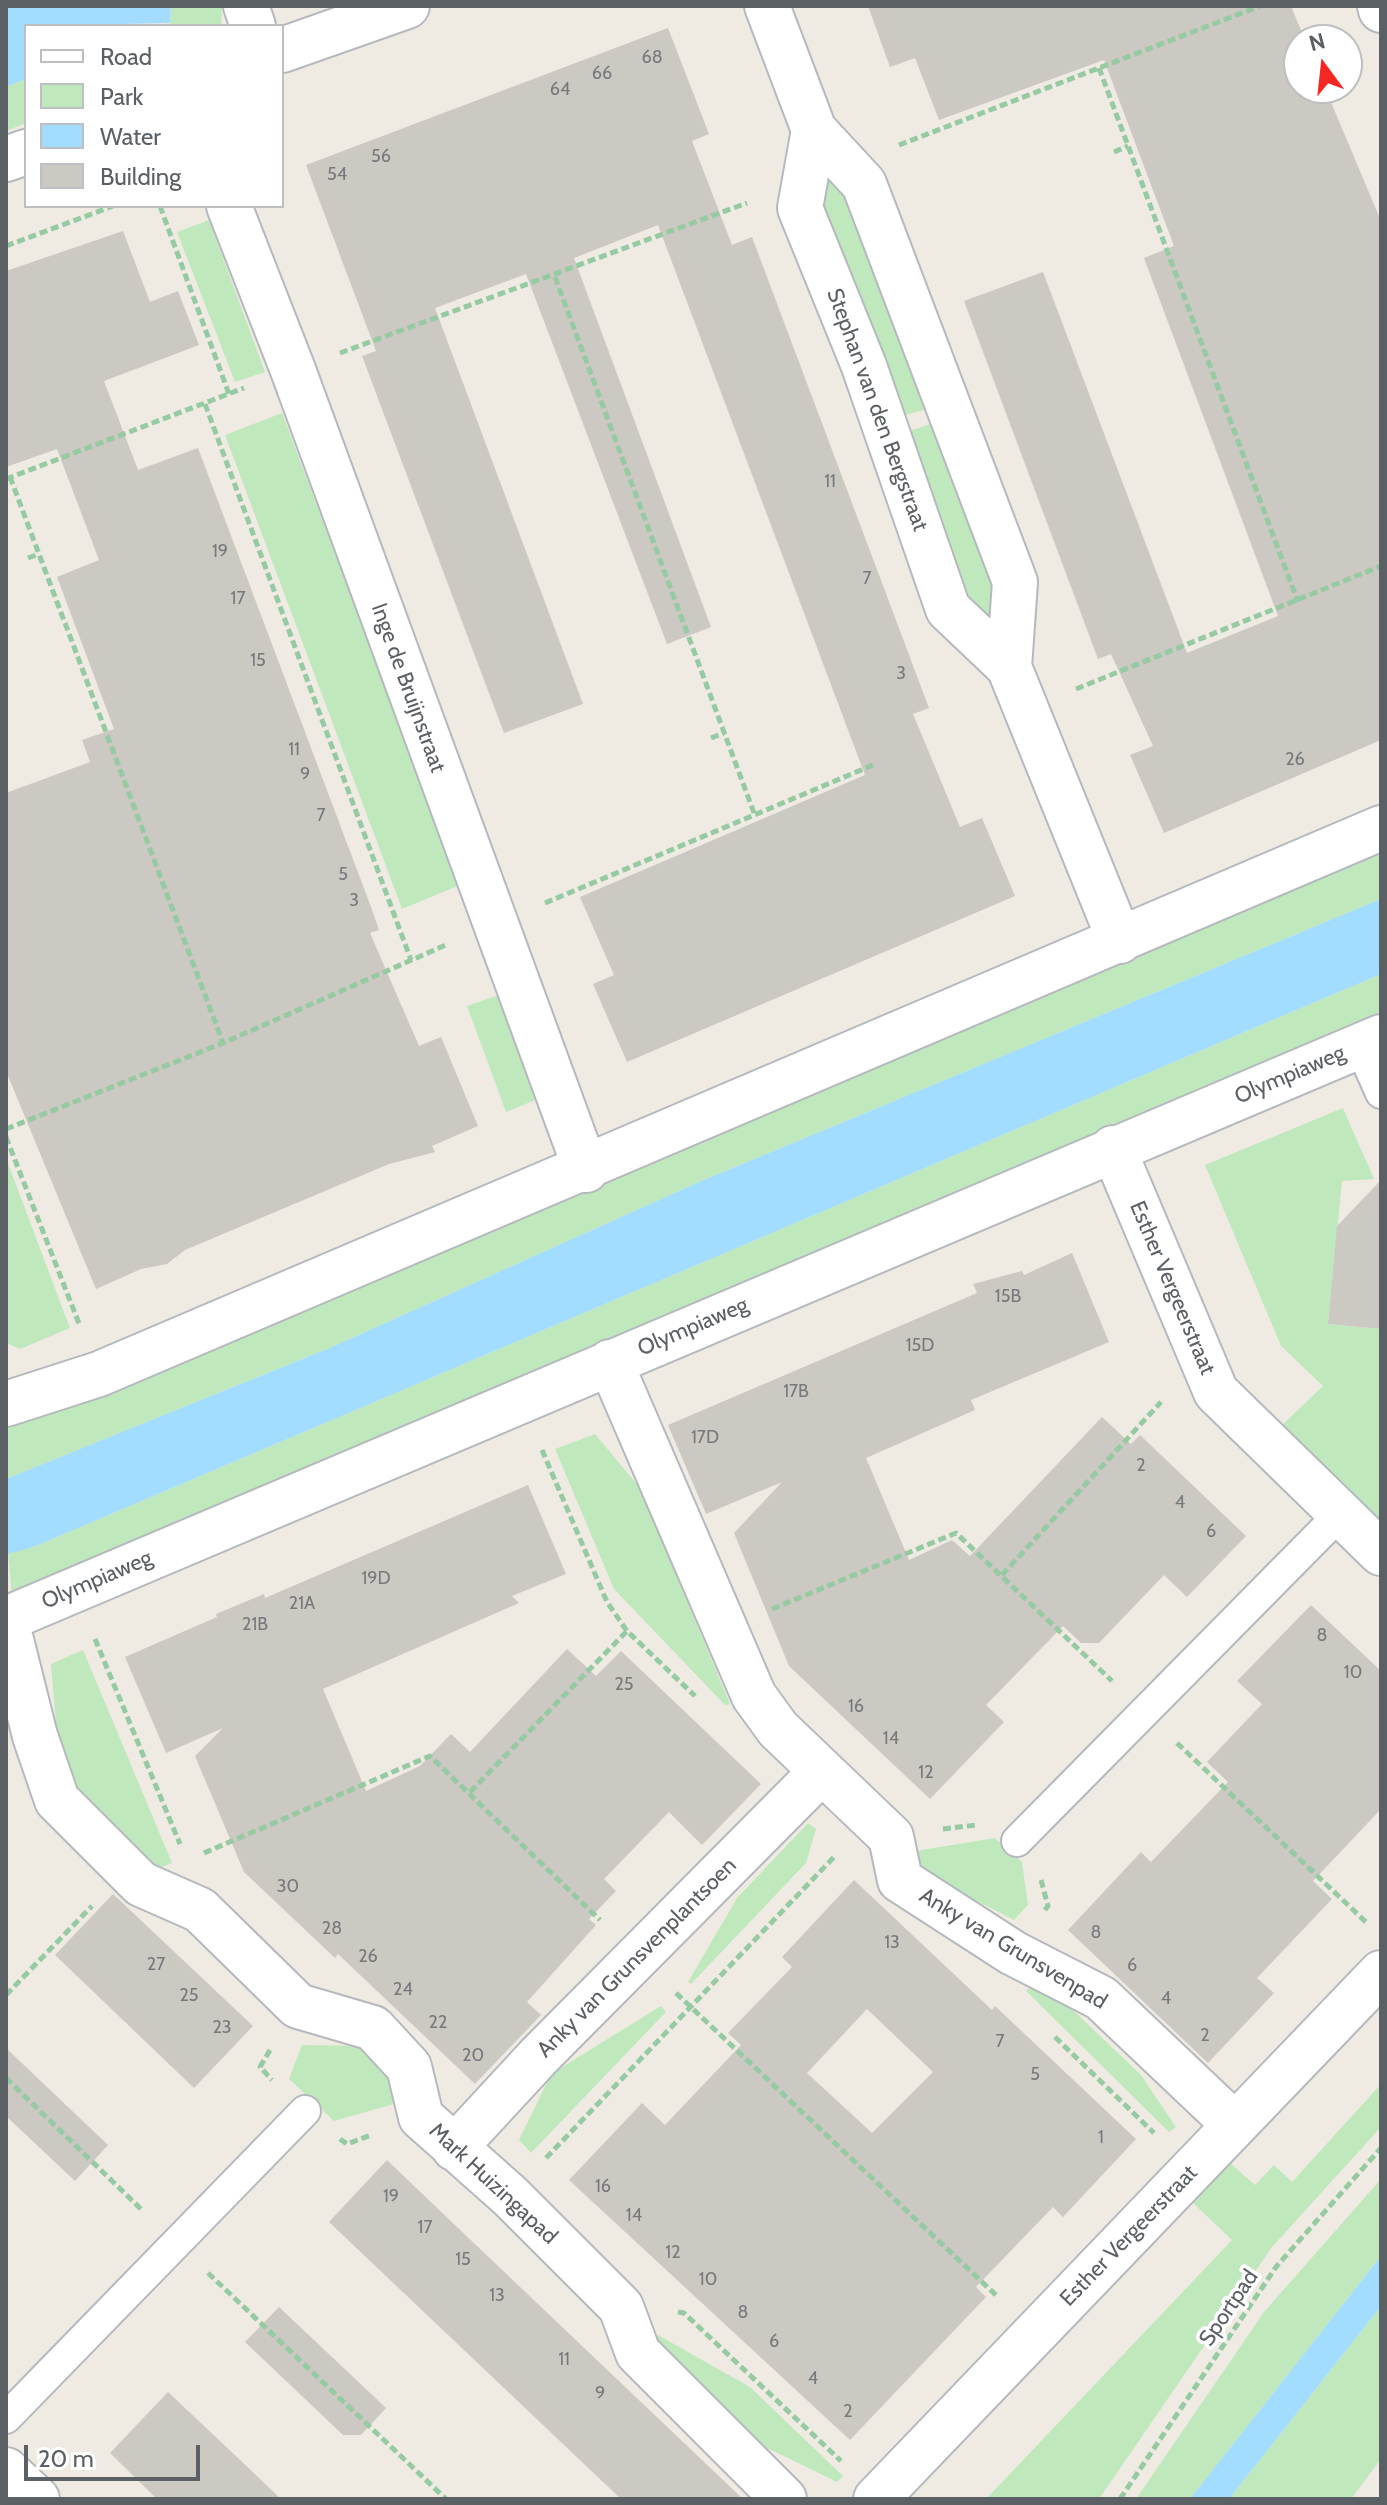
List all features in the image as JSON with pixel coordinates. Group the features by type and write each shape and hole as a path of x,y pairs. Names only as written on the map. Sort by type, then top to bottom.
{"street":[{"path":"284,49 407,6"},
{"name":"Stephan van den Bergstraat","path":"767,6 814,130 864,184 1015,582 1009,667"},
{"name":"Stephan van den Bergstraat","path":"814,130 800,208 864,366 948,609 1009,667 1120,941"},
{"name":"Inge de Bruijnstraat","path":"230,208 293,370 586,1170"},
{"path":"6,1404 99,1374 586,1170 1381,828"},
{"name":"Olympiaweg","path":"6,1619 1371,1041"},
{"name":"Esther Vergeerstraat","path":"1113,1148 1216,1392 1381,1553"},
{"name":"Anky van Grunsvenpad","path":"610,1362 754,1696 778,1729 891,1837 900,1880 1013,1953 1101,1998 1235,2125"},
{"name":"Mark Huizingapad","path":"6,1619 35,1736 57,1800 141,1884 200,1910 298,2006 373,2028 409,2067 421,2117 510,2196 621,2307 638,2353 784,2499"},
{"name":"Anky van Grunsvenplantsoen","path":"454,2148 539,2056 822,1771"},
{"name":"Esther Vergeerstraat","path":"877,2498 1381,1973"},
{"path":"6,2470 37,2499"}],"lane":[{"path":"1371,1041 1381,1093"},
{"path":"1017,1841 1340,1514"},
{"path":"6,2418 305,2111"}],"path":[{"path":"847,165 1260,6"},
{"path":"1099,68 1298,602"},
{"path":"1114,152 1128,146"},
{"path":"223,1043 8,478 293,370 555,277 805,180"},
{"path":"6,246 108,208"},
{"path":"161,208 229,394"},
{"path":"555,277 754,813"},
{"path":"205,404 411,960"},
{"path":"28,558 39,554"},
{"path":"1009,667 1063,670 1077,691 1381,566"},
{"path":"711,738 724,733"},
{"path":"6,1129 223,1043 754,813 873,765"},
{"path":"6,1137 99,1374"},
{"path":"1002,1575 1201,1360"},
{"path":"521,1400 607,1602 627,1631 717,1718 778,1729"},
{"path":"723,1629 956,1533 1370,1926"},
{"path":"74,1589 186,1860 200,1910"},
{"path":"470,1792 627,1631"},
{"path":"510,2196 871,1819"},
{"path":"6,1995 126,1870"},
{"path":"6,2078 446,2499"},
{"name":"Sportpad","path":"1120,2499 1276,2267 1381,2148"},
{"path":"621,2307 684,2313 877,2498"}],"green space":[{"path":"171,6 222,6 221,24 170,23"},
{"path":"24,80 24,124 6,131 6,87"},
{"path":"832,176 851,198 927,409 902,416 820,199 824,179"},
{"path":"209,220 265,372 235,382 177,232"},
{"path":"282,413 460,885 402,909 225,435"},
{"path":"933,423 1002,603 994,627 973,607 906,432"},
{"path":"1381,852 1381,899 699,1182 332,1347 6,1479 6,1429"},
{"path":"1381,974 1381,1016 12,1596 8,1553 31,1548"},
{"path":"499,995 538,1099 506,1112 467,1006"},
{"path":"1343,1108 1374,1179 1342,1181 1328,1324 1381,1329 1381,1520 1280,1427 1323,1386 1281,1346 1205,1165"},
{"path":"6,1158 70,1328 20,1349 6,1343"},
{"path":"595,1434 640,1488 730,1704 725,1705 614,1589 555,1449"},
{"path":"83,1650 172,1863 151,1871 74,1789 58,1748 51,1664"},
{"path":"808,1823 816,1829 806,1863 691,1984 688,1982 737,1898"},
{"path":"995,1838 1022,1862 1028,1905 1014,1920 913,1868 909,1852"},
{"path":"1032,1984 1075,2012 1141,2075 1176,2127 1169,2132 1026,1991"},
{"path":"661,2006 666,2012 531,2153 519,2140 551,2074"},
{"path":"302,2045 362,2046 396,2078 401,2102 334,2121 289,2079"},
{"path":"1381,2084 1381,2127 1272,2247 1099,2499 986,2499 1232,2240 1193,2203 1230,2163 1255,2185 1274,2165 1292,2182"},
{"path":"1381,2179 1381,2256 1190,2499 1136,2499 1264,2312"},
{"path":"1381,2306 1381,2459 1351,2499 1229,2499"},
{"path":"658,2335 750,2387 843,2476 837,2482 755,2442 654,2337"}],"water":[{"path":"6,6 171,6 170,23 24,24 24,80 6,87"},
{"path":"1381,899 1381,974 31,1548 6,1554 6,1479 332,1347 699,1182"},
{"path":"1381,2256 1381,2306 1229,2499 1190,2499"}],"building":[{"path":"868,6 1291,6 1298,24 1283,24 1283,104 1332,104 1381,221 1381,740 1164,833 1130,755 1153,746 1111,654 1098,659 964,301 1043,272 1187,653 1278,616 1144,258 1174,246 1104,60 939,120 915,58 890,67"},
{"path":"668,28 709,134 692,141 732,245 752,237 929,708 913,714 960,827 982,818 1015,896 627,1062 593,984 614,975 580,897 865,775 658,225 574,258 711,627 667,644 526,274 435,308 583,704 504,733 362,356 376,351 306,165"},
{"path":"123,231 150,302 178,291 199,345 104,381 138,470 198,448 371,907 379,930 370,933 419,1046 441,1037 478,1126 432,1146 435,1152 389,1164 185,1250 167,1264 141,1269 96,1289 6,1071 6,793 90,762 82,740 114,729 57,577 99,560 57,449 6,467 6,271"},
{"path":"1381,1180 1381,1329 1328,1324 1337,1226"},
{"path":"1072,1253 1109,1342 971,1400 975,1410 866,1458 909,1560 952,1540 970,1556 1102,1417 1131,1444 1140,1435 1246,1536 1187,1597 1164,1575 1099,1643 1081,1643 1063,1626 986,1705 1004,1722 930,1799 789,1666 734,1533 782,1482 706,1514 668,1425 977,1293 973,1284 1022,1271 1024,1275"},
{"path":"528,1485 566,1574 512,1596 519,1603 323,1689 366,1791 420,1766 451,1734 470,1752 567,1649 596,1676 621,1651 761,1784 702,1845 669,1812 604,1879 616,1891 589,1919 596,1925 527,2002 541,2015 475,2084 338,1954 335,1958 244,1872 195,1756 223,1728 166,1753 125,1657 217,1617 216,1614 264,1594 265,1598"},
{"path":"1311,1605 1381,1671 1381,1809 1313,1881 1332,1899 1257,1978 1274,1993 1208,2063 1068,1930 1141,1852 1151,1862 1228,1782 1207,1762 1262,1704 1237,1681"},
{"path":"854,1880 992,2010 995,2006 1136,2139 1063,2217 1053,2207 976,2287 986,2297 850,2440 569,2180 642,2103 665,2125 741,2045 728,2033 792,1967 782,1957","holes":["867,2009 933,2072 872,2133 807,2073"]},
{"path":"113,1894 253,2026 194,2088 55,1955"},
{"path":"6,2048 108,2145 75,2181 6,2116"},
{"path":"387,2160 743,2499 621,2499 329,2222"},
{"path":"279,2307 386,2408 361,2435 343,2435 245,2342"},
{"path":"168,2392 281,2499 157,2499 110,2453"}]}
